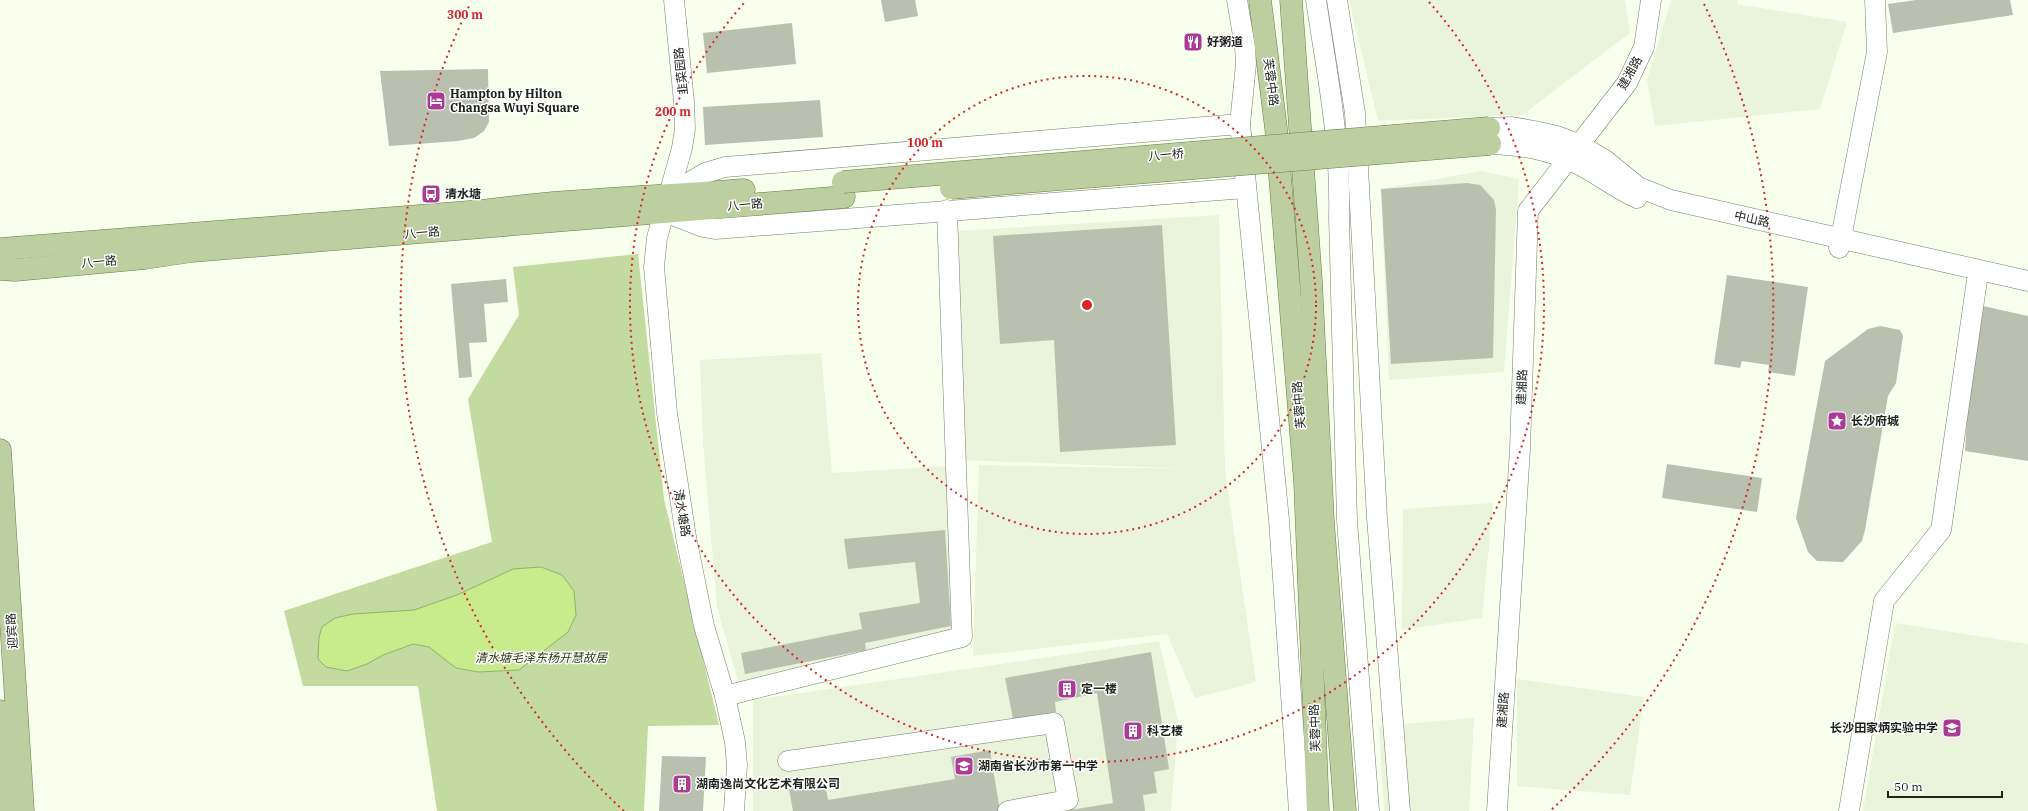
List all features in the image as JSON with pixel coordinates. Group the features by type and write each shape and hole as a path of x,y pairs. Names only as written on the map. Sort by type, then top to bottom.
{"main road":[{"name":"芙蓉中路","path":"1260,0 1276,128 1305,482 1318,811"},
{"name":"芙蓉中路","path":"1291,0 1312,281 1323,521 1345,811"},
{"name":"八一桥","path":"843,189 1490,136"},
{"name":"八一路","path":"0,269 15,270 145,258 192,251 667,203 843,189"},
{"name":"八一路","path":"0,249 138,240 482,211 542,204 667,203"},
{"name":"迎宾路","path":"0,450 24,811"},
{"path":"0,710 6,811"}],"street":[{"name":"韭菜园路","path":"667,203 682,148 685,129 684,102 674,0"},
{"path":"1237,0 1246,47 1246,64 1240,124 1279,520 1299,811"},
{"path":"1316,0 1335,118 1340,177 1339,217 1347,520 1369,811"},
{"path":"1337,0 1356,113 1377,518 1400,811"},
{"name":"建湘路","path":"1497,811 1520,449 1528,211 1627,83 1644,47 1651,0"},
{"path":"1840,243 1877,52 1875,0"},
{"path":"1240,124 725,167 705,173 667,203 703,227 715,229 1246,188"},
{"name":"中山路","path":"1490,136 1533,147 1573,151 1632,195 1669,211 1840,243 2028,281"},
{"name":"清水塘路","path":"667,203 657,238 654,267 667,413 693,575 704,626 725,696 735,742 737,765 734,811"},
{"path":"725,696 962,637 947,210"},
{"name":"中山路","path":"1840,243 1976,280 2028,291"},
{"path":"1849,811 1884,602 1941,530 1976,280"},
{"path":"788,762 1054,723 1068,800 1008,811"}],"shaded area":[{"path":"1349,0 1625,0 1630,33 1522,115 1378,121"},
{"path":"1671,0 1737,0 1737,4 1847,22 1820,109 1655,126 1647,80"},
{"path":"1481,171 1519,179 1504,372 1389,380 1381,189"},
{"path":"1219,215 1225,470 1256,682 1195,698 1167,634 973,656 979,465 1192,469 964,460 957,231"},
{"path":"821,353 832,473 947,466 955,633 738,682 717,607 703,442 700,360"},
{"path":"1493,503 1482,618 1402,630 1403,509"},
{"path":"541,567 562,575 574,591 576,615 568,632 519,670 478,672 456,668 429,647 413,644 347,671 326,667 318,659 319,637 322,627 335,618 353,614 414,610 457,595 513,569"},
{"name":"长沙田家炳实验中学","path":"1895,623 2028,644 2028,811 1863,811"},
{"name":"湖南省长沙市第一中学","path":"1159,641 1178,721 1171,811 753,811 753,700"},
{"path":"1517,679 1644,697 1630,795 1517,786"},
{"path":"1474,718 1469,811 1384,811 1379,726"}],"green space":[{"name":"清水塘毛泽东杨开慧故居","path":"638,254 664,499 719,725 648,726 644,811 437,811 418,686 303,686 284,611 492,542 468,399 519,315 513,267"}],"building":[{"path":"881,0 915,0 918,16 885,22"},
{"path":"1916,0 2010,0 2013,15 1893,33 1888,4"},
{"path":"792,23 796,64 707,73 703,33"},
{"name":"Hampton by Hilton Changsa Wuyi Square","path":"488,69 489,122 484,131 474,138 458,141 389,146 380,71"},
{"path":"820,100 823,137 705,145 703,107"},
{"path":"1467,183 1480,185 1494,200 1496,210 1493,358 1391,364 1381,189"},
{"path":"1162,225 1176,445 1060,452 1054,340 1000,344 993,236"},
{"path":"1727,275 1808,287 1795,376 1768,372 1769,365 1742,361 1740,368 1714,364"},
{"path":"506,279 508,302 484,304 487,342 469,343 472,377 459,378 451,284"},
{"path":"1974,304 2028,316 2028,461 1965,451"},
{"path":"1880,326 1900,330 1903,336 1896,383 1888,396 1865,530 1862,541 1843,562 1817,561 1808,552 1796,518 1825,361 1868,329"},
{"path":"1667,464 1762,478 1757,512 1662,498"},
{"path":"945,530 951,626 865,643 866,650 745,674 741,653 862,629 859,613 920,603 915,562 848,569 844,539"},
{"path":"1151,652 1169,769 1154,772 1157,793 1143,795 1145,811 1065,811 1113,803 1097,693 1055,702 1056,712 1013,719 1005,678"},
{"path":"990,750 1000,811 793,811 788,784 824,778 828,800 955,779 951,757"},
{"name":"湖南逸尚文化艺术有限公司","path":"662,756 706,757 703,811 659,811"}],"place":[{"name":"好粥道","path":"1193,42"},
{"name":"Hampton by Hilton Changsa Wuyi Square","path":"436,101"},
{"name":"清水塘","path":"431,194"},
{"name":"长沙府城","path":"1837,421"},
{"name":"定一楼","path":"1067,689"},
{"name":"长沙田家炳实验中学","path":"1952,728"},
{"name":"科艺楼","path":"1133,731"},
{"name":"湖南省长沙市第一中学","path":"964,766"},
{"name":"湖南逸尚文化艺术有限公司","path":"682,784"}]}
